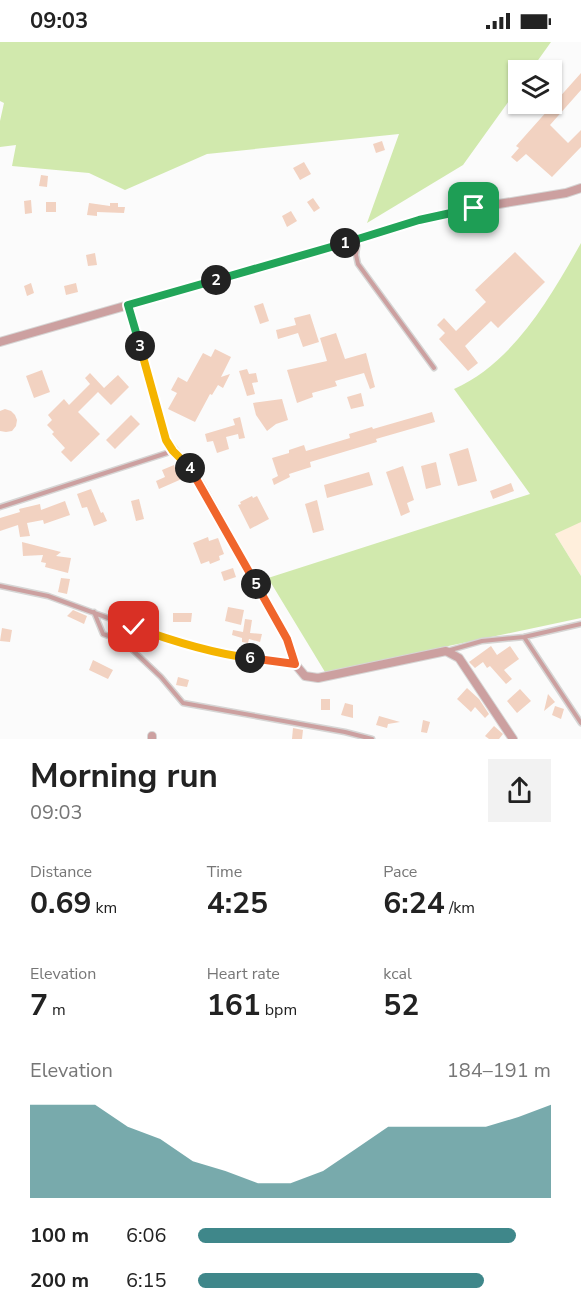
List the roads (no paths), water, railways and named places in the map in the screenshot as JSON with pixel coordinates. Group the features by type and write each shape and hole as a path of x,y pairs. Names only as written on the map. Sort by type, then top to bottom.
{"street":[{"path":"0,342 419,220 474,208 566,194 581,188"},
{"path":"128,305 166,440 198,480 287,639 295,664 305,676 318,678 446,651 459,658 513,739"}],"lane":[{"path":"358,239 356,255 358,264 434,368"},
{"path":"0,507 173,451"},
{"path":"0,586 48,596 171,641 219,654 295,664"},
{"path":"94,612 103,634 123,641 161,677 183,703 345,732 372,739"},
{"path":"446,651 482,641 524,637 581,624"},
{"path":"524,637 581,723"}]}
